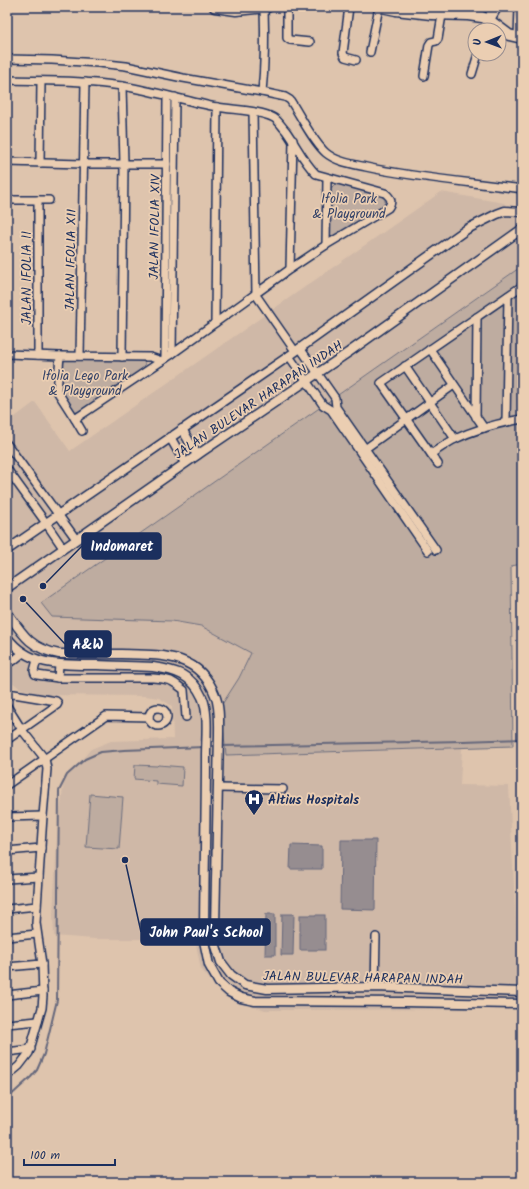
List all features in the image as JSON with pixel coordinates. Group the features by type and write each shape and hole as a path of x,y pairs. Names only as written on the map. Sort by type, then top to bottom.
{"main road":[{"path":"214,7 236,10 266,7"},
{"path":"380,7 396,10 431,10 442,15 475,16 489,20 509,35 520,38"}],"street":[{"path":"262,92 266,7"},
{"path":"287,7 287,38 290,40 310,42"},
{"path":"349,7 343,53 344,57 356,60"},
{"path":"370,52 380,7"},
{"path":"489,20 490,7"},
{"path":"489,20 498,7"},
{"path":"520,7 520,38"},
{"path":"424,76 429,45 431,42 438,39 442,15"},
{"path":"7,59 98,62 126,66 285,97 290,100 315,140 326,153 344,162 414,176 522,189"},
{"path":"472,74 476,62"},
{"path":"7,80 85,82 122,86 217,107 253,112 272,117 293,140 310,168 316,174 385,193 390,197 391,204 388,208 326,245 164,360 75,419"},
{"path":"40,163 41,81"},
{"name":"JALAN IFOLIA XII","path":"80,356 85,82"},
{"path":"122,86 124,164 122,357"},
{"name":"JALAN IFOLIA XIV","path":"164,360 167,96"},
{"name":"JALAN IFOLIA XIV","path":"172,354 176,97"},
{"path":"216,323 217,107"},
{"path":"253,112 256,295 294,352 306,381 323,405 334,409 436,550"},
{"path":"290,270 293,140"},
{"path":"7,162 167,164"},
{"path":"326,245 327,178"},
{"path":"7,200 50,200"},
{"name":"JALAN IFOLIA II","path":"38,200 38,355"},
{"name":"JALAN BULEVAR HARAPAN INDAH","path":"7,550 294,352 467,229 505,211 522,212"},
{"name":"JALAN BULEVAR HARAPAN INDAH","path":"7,588 197,455 318,373 522,229"},
{"path":"438,464 382,383 522,286"},
{"path":"506,422 508,296"},
{"path":"476,417 477,317"},
{"path":"430,349 484,428"},
{"path":"294,352 318,373 335,398 334,409"},
{"path":"7,354 150,357 164,360"},
{"path":"60,356 57,391 82,431"},
{"path":"405,366 455,439"},
{"path":"363,450 454,385"},
{"path":"431,454 455,439 484,428 522,419"},
{"path":"182,429 197,455"},
{"path":"170,437 186,463"},
{"path":"7,444 76,539"},
{"path":"363,450 428,551"},
{"path":"7,469 63,548"},
{"name":"JALAN BULEVAR HARAPAN INDAH","path":"7,612 22,634 34,644 47,651 59,654 158,655 181,660 198,669 210,684 215,694 218,706 219,734 216,946 221,962 231,976 245,985 267,988 375,987 522,992"},
{"name":"JALAN BULEVAR HARAPAN INDAH","path":"7,637 23,653 37,660 59,665 168,668 191,680 203,698 206,735 204,942 209,965 219,983 229,992 241,998 255,1001 522,1004"},
{"path":"7,655 13,661 23,653"},
{"path":"37,660 34,671 35,674 58,678 153,678 171,681 182,688 185,695 186,717"},
{"path":"58,678 59,665"},
{"path":"153,667 153,678"},
{"path":"182,688 191,680"},
{"path":"7,695 14,694 58,703 7,740"},
{"path":"7,706 22,730 45,759 47,769 36,923 42,964 42,1008 31,1049 19,1066 7,1076"},
{"path":"7,785 106,716 149,717"},
{"path":"218,788 283,789"},
{"path":"7,817 43,816"},
{"path":"205,828 217,828"},
{"path":"7,851 41,848"},
{"path":"7,879 39,877"},
{"path":"7,908 37,906"},
{"path":"204,922 216,923"},
{"path":"7,937 37,934"},
{"path":"375,987 376,937"},
{"path":"7,968 42,964"},
{"path":"7,995 43,991"},
{"path":"7,1024 38,1021"},
{"path":"7,1052 31,1049"}],"shaded area":[{"path":"441,192 504,203 522,225 522,266 41,603 201,626 252,653 239,678 227,755 462,748 460,785 509,786 518,968 518,1009 265,1010 224,996 201,969 195,939 95,939 54,936 53,915 57,837 64,780 91,749 111,741 173,739 172,706 159,698 145,696 47,695 21,689 7,678 7,423 35,402 70,451"},
{"path":"341,840 376,840 375,910 340,909"},
{"path":"291,845 322,846 322,869 290,869"},
{"path":"266,914 275,914 275,955 265,955"},
{"path":"282,914 294,914 293,955 281,955"},
{"path":"300,915 325,915 325,950 300,950"}],"green space":[{"name":"Ifolia Park & Playground","path":"335,184 341,184 379,195 385,199 385,203 335,238 331,238 329,234 330,190"},
{"path":"522,266 522,564 511,566 513,746 226,755 221,706 239,678 251,653 201,626 172,621 52,617 41,603"},
{"name":"Ifolia Lego Park & Playground","path":"114,359 143,361 145,364 143,370 75,415 62,394 63,360"},
{"path":"135,765 183,767 182,786 156,784 156,781 134,779"},
{"path":"90,794 123,797 119,849 86,847"}],"waterway":[{"path":"221,746 522,739"},
{"path":"7,1099 37,1070 44,1054 57,1000 59,791 67,775 85,759 101,752 205,747"}],"place":[{"name":"Indomaret","path":"43,586"},
{"name":"A&W","path":"23,599"},
{"name":"Altius Hospitals","path":"254,816"},
{"name":"John Paul's School","path":"125,860"}]}
